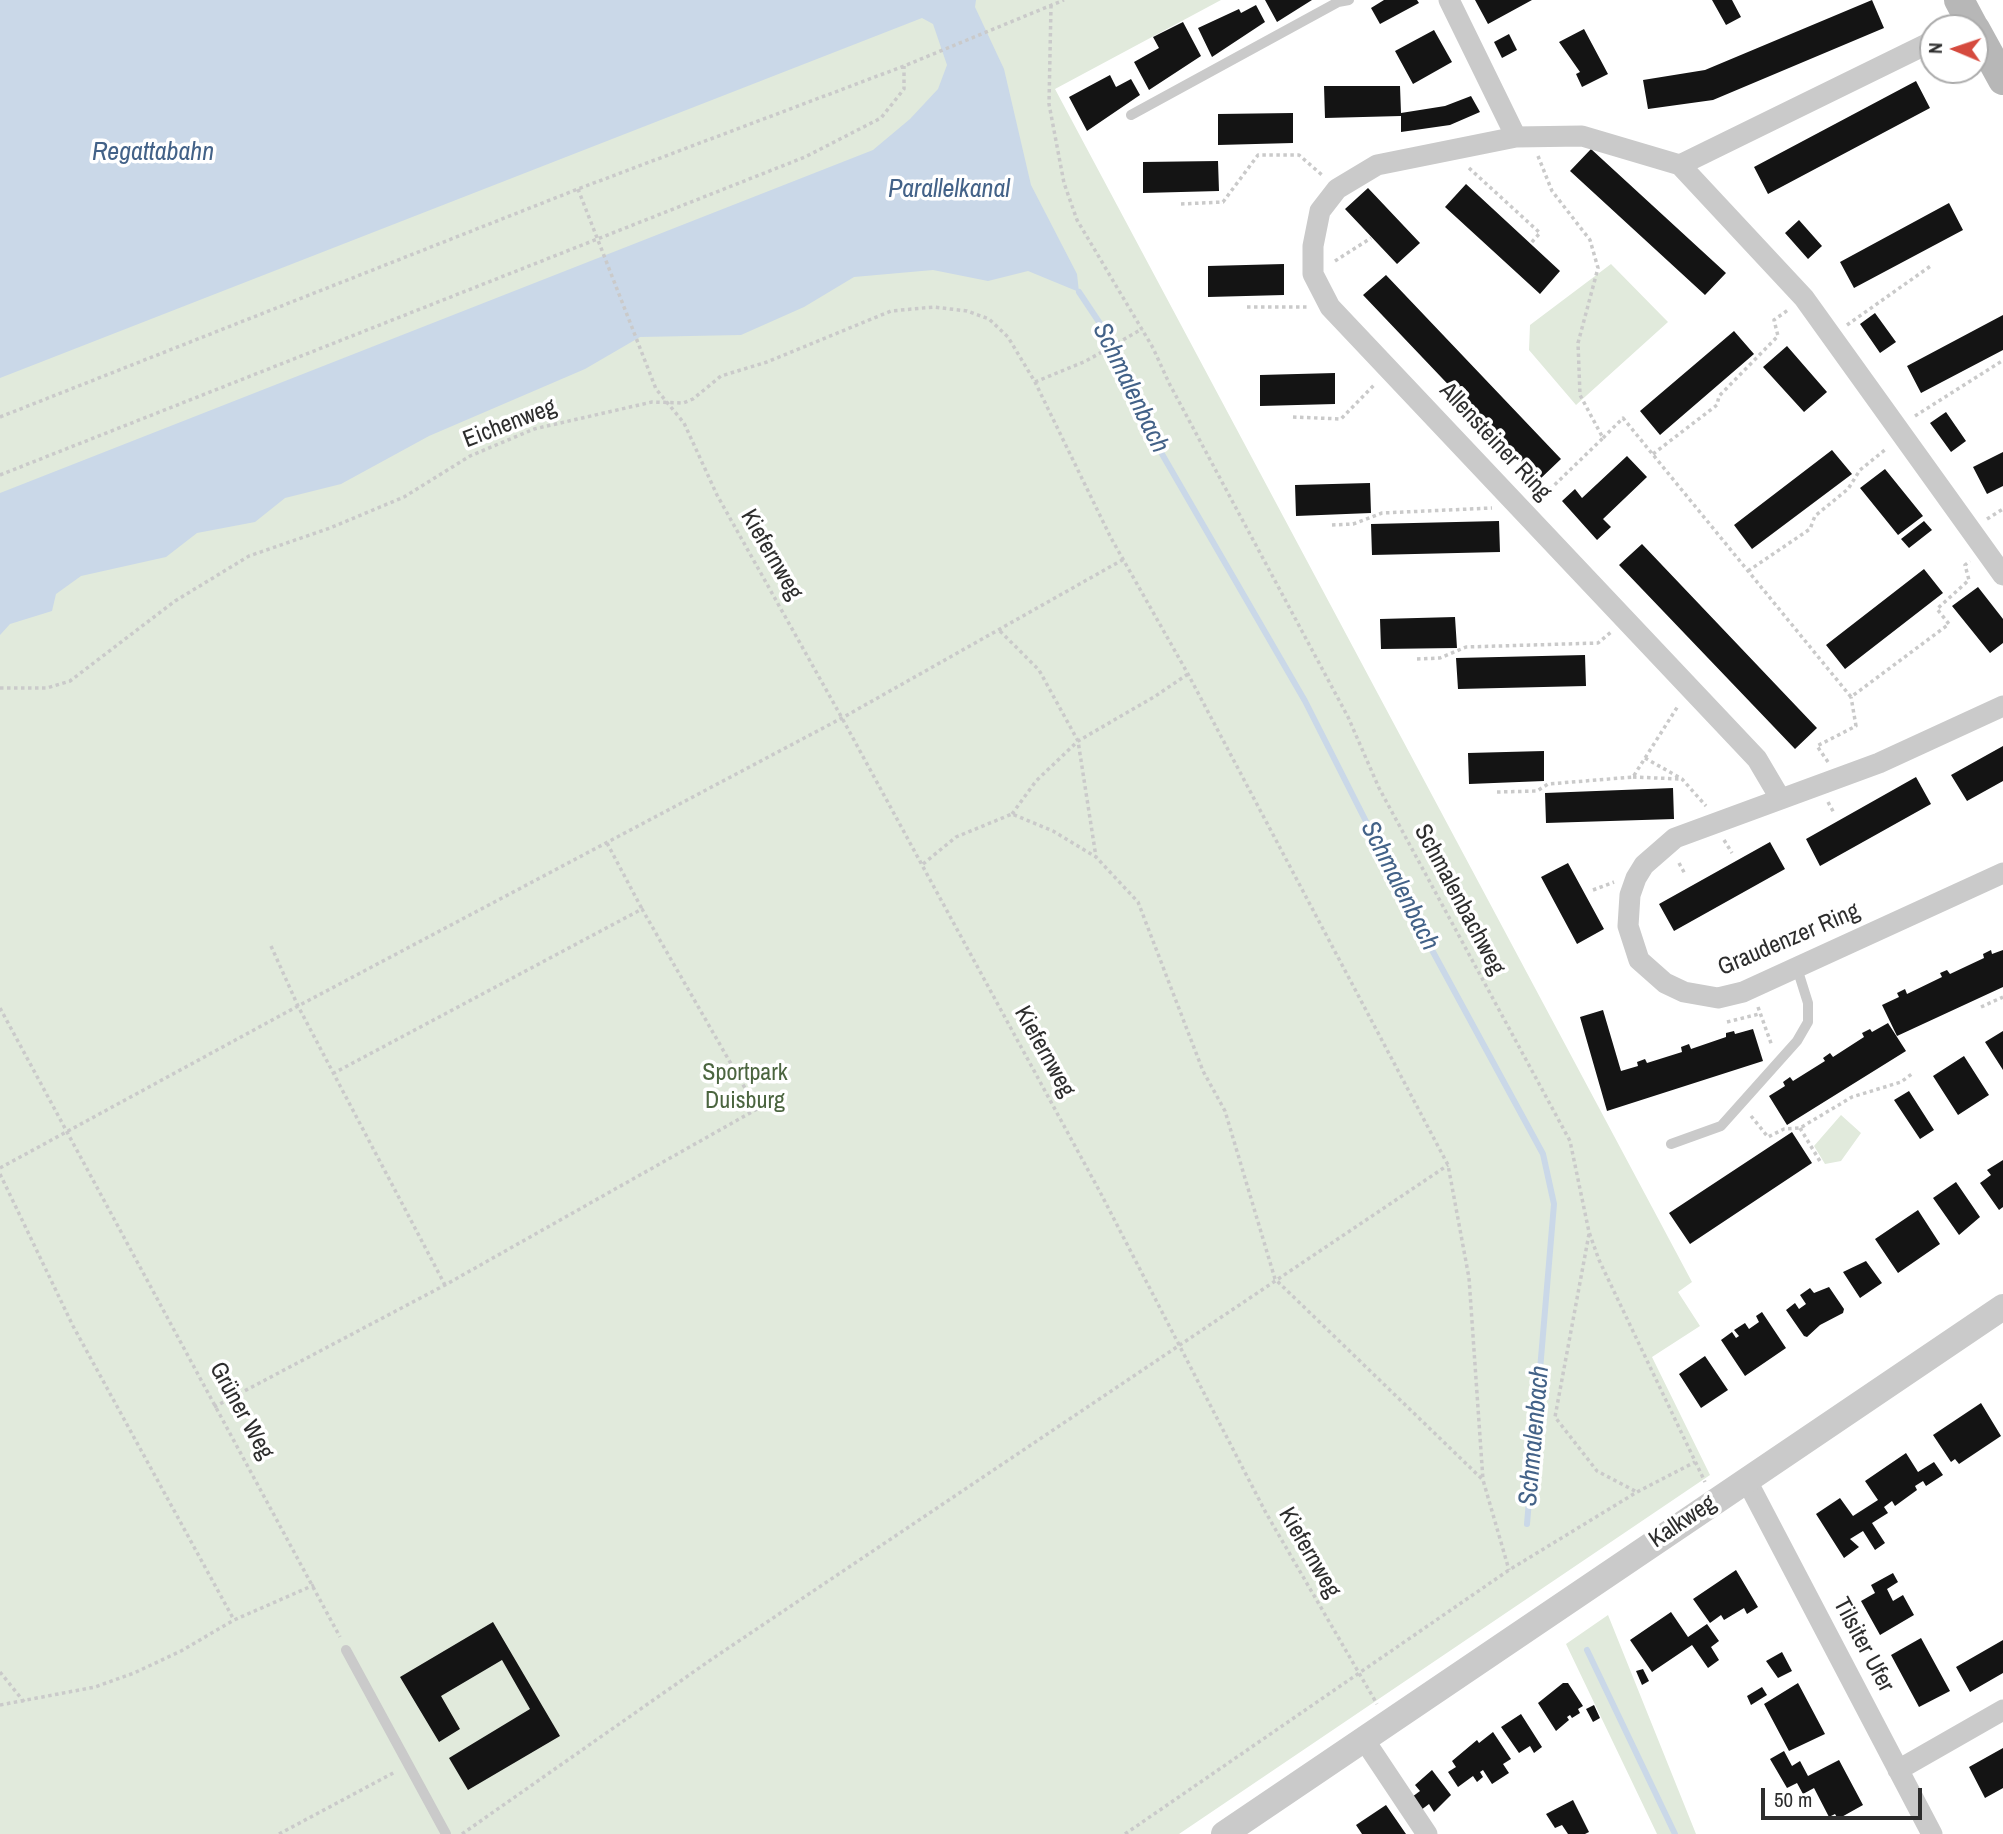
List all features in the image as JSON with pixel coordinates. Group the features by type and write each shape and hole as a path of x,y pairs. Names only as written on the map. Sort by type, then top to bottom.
{"main road":[{"path":"1989,52 2000,69"}],"street":[{"path":"1449,0 1516,136"},
{"path":"1680,165 1919,48"},
{"path":"1313,274 1313,246 1320,211 1338,189 1377,165 1447,148 1516,136 1582,136 1680,165 1804,298 2003,575"},
{"name":"Allensteiner Ring","path":"1313,274 1331,307 1757,759 1780,798"},
{"path":"1780,798 1840,778 1959,729 2003,706"},
{"name":"Graudenzer Ring","path":"1780,798 1675,838 1644,864 1630,895 1630,935 1639,960 1665,983 1684,992 1718,998 1752,988 2003,873"},
{"name":"Kalkweg","path":"1224,1834 2003,1307"},
{"name":"Tilsiter Ufer","path":"1747,1481 1932,1834"},
{"path":"1898,1770 2003,1710"},
{"path":"1363,1738 1427,1834"}],"lane":[{"path":"1131,115 1338,2 1349,0"},
{"path":"1671,1144 1721,1126 1797,1041 1808,1022 1808,1003 1797,968"},
{"path":"346,1650 446,1834"}],"path":[{"path":"0,417 578,189 904,66 1064,0"},
{"name":"Schmalenbachweg","path":"1051,5 1049,104 1064,183 1077,220 1142,329 1348,717 1379,788 1570,1141 1589,1232 1715,1500"},
{"path":"0,475 805,157 881,118 904,89 904,66"},
{"path":"1516,136 1537,153 1552,191 1577,219 1595,252 1598,268 1578,343 1580,395 1603,438"},
{"path":"1447,148 1540,233 1531,243"},
{"path":"1181,204 1223,202 1258,155 1299,155 1338,189"},
{"name":"Kiefernweg","path":"578,189 656,389 684,423 717,495 842,718 1100,1192 1266,1513 1358,1675 1388,1721"},
{"path":"1313,274 1371,238"},
{"path":"1831,336 1932,265"},
{"path":"1653,454 1717,405 1718,396 1778,336 1774,320 1804,298"},
{"name":"Eichenweg","path":"0,688 47,688 70,681 175,601 249,556 330,528 404,497 457,463 501,441 534,429 590,415 652,402 693,399 721,376 767,362 891,311 921,307 953,308 989,319 1008,337 1035,382 1111,538 1188,674 1448,1165 1469,1278 1483,1480 1509,1570"},
{"path":"1247,307 1331,307"},
{"path":"1035,382 1086,361 1142,329"},
{"path":"1748,571 1810,529 1815,516 1848,489 1860,470 1899,433 2002,361"},
{"path":"1293,417 1341,419 1389,369"},
{"path":"1332,525 1353,524 1381,513 1519,506 1603,438 1623,418 1851,697 1856,726 1817,746 1840,778"},
{"path":"1851,697 1949,624 1937,609 1969,580 1965,565 1985,549"},
{"path":"0,1168 298,1006 842,718 1125,559"},
{"path":"1418,659 1440,658 1466,647 1598,643 1626,620"},
{"path":"999,631 1039,670 1078,741 1096,857"},
{"path":"922,865 956,837 1012,814 1036,781 1078,741 1188,674"},
{"path":"1633,777 1689,688"},
{"path":"1645,758 1682,779 1719,821"},
{"path":"1497,792 1537,791 1548,784 1633,777 1682,779"},
{"path":"1012,814 1053,831 1096,857 1138,902 1203,1071 1225,1111 1275,1279 1483,1480"},
{"path":"214,1408 446,1285 757,1109 642,909 607,842"},
{"path":"334,1073 642,909"},
{"path":"271,946 298,1006 446,1285"},
{"path":"1752,988 1778,1061"},
{"path":"1981,1007 2003,997"},
{"name":"Grüner Weg","path":"0,1008 70,1132 214,1408 314,1585 346,1650"},
{"path":"1727,1022 1760,1014"},
{"path":"1742,1105 1768,1137 1784,1129 1800,1128 1852,1097 1901,1082 1913,1073"},
{"path":"1800,1128 1821,1163"},
{"path":"462,1834 712,1659 1448,1165"},
{"path":"0,1174 73,1326 234,1620"},
{"path":"1589,1232 1555,1417 1597,1471 1637,1492"},
{"path":"1125,1834 1509,1570 1637,1492 1695,1462"},
{"path":"0,1705 25,1703 95,1687 134,1673 181,1651 234,1620 314,1585"},
{"path":"0,1672 25,1703"},
{"path":"279,1834 409,1765"}],"green space":[{"name":"Sportpark Duisburg","path":"0,0 1221,0 1055,89 1692,1282 1678,1292 1700,1326 1652,1357 1710,1475 1179,1834 0,1834"},
{"path":"1611,264 1668,322 1576,405 1529,350 1530,325"},
{"path":"1841,1115 1861,1133 1841,1161 1825,1164 1814,1146"},
{"path":"1608,1615 1696,1834 1657,1834 1566,1644"}],"water":[{"path":"0,0 976,0 975,7 1004,69 1031,185 1077,274 1079,292 1028,271 988,281 933,270 854,277 804,307 741,335 640,337 585,369 429,436 341,484 285,498 255,522 197,533 166,557 81,576 56,594 52,611 10,624 0,635 0,493 873,150 910,119 938,89 947,65 933,24 922,18 0,378"}],"building":[{"path":"1265,0 1312,0 1277,22"},
{"path":"1384,0 1417,0 1419,3 1380,24 1371,8"},
{"path":"1475,0 1532,0 1488,24"},
{"path":"1712,0 1732,0 1741,17 1726,25"},
{"path":"1872,0 1884,28 1713,100 1648,109 1643,80 1705,70"},
{"path":"1256,5 1265,22 1212,57 1198,28 1239,9 1241,13"},
{"path":"1183,22 1201,56 1149,90 1134,62 1159,48 1153,37"},
{"path":"1584,29 1608,74 1582,87 1576,74 1580,72 1559,42"},
{"path":"1434,30 1452,62 1413,84 1395,51"},
{"path":"1509,34 1517,50 1502,58 1494,42"},
{"path":"1110,75 1116,87 1131,79 1140,95 1087,131 1069,97"},
{"path":"1916,81 1930,108 1768,194 1754,167"},
{"path":"1324,86 1400,86 1401,113 1445,106 1471,96 1480,112 1450,125 1401,132 1401,116 1325,118"},
{"path":"1293,113 1293,143 1218,145 1218,114"},
{"path":"1591,149 1726,273 1705,295 1570,171"},
{"path":"1218,161 1219,191 1143,193 1143,162"},
{"path":"1466,184 1560,271 1540,294 1445,207"},
{"path":"1368,188 1420,243 1397,264 1345,209"},
{"path":"1949,203 1963,230 1854,288 1840,262"},
{"path":"1799,220 1822,246 1808,259 1785,233"},
{"path":"1284,264 1284,295 1208,297 1208,266"},
{"path":"1386,275 1561,459 1539,480 1363,295"},
{"path":"1875,313 1896,342 1880,353 1860,324"},
{"path":"2003,315 2003,350 1921,393 1907,366"},
{"path":"1734,331 1754,354 1660,435 1640,411"},
{"path":"1787,346 1827,392 1804,412 1763,367"},
{"path":"1335,373 1335,404 1260,406 1260,375"},
{"path":"1946,412 1966,441 1951,452 1930,423"},
{"path":"1832,450 1852,474 1752,549 1734,525"},
{"path":"2003,452 2003,486 1987,494 1973,467"},
{"path":"1627,456 1647,477 1603,519 1611,527 1597,540 1562,501 1575,489 1582,498"},
{"path":"1885,469 1923,516 1898,535 1860,488"},
{"path":"1370,483 1371,513 1296,516 1295,485"},
{"path":"1499,521 1500,552 1372,555 1371,524"},
{"path":"1924,521 1932,530 1909,548 1901,539"},
{"path":"1642,544 1817,728 1795,749 1619,565"},
{"path":"1924,569 1943,593 1845,669 1826,645"},
{"path":"1978,587 2003,619 2003,643 1990,653 1952,606"},
{"path":"1455,617 1457,648 1381,649 1380,619"},
{"path":"1585,655 1586,686 1458,689 1456,658"},
{"path":"2003,746 2003,781 1967,801 1951,775"},
{"path":"1544,751 1544,781 1469,784 1468,753"},
{"path":"1916,777 1931,804 1820,866 1806,839"},
{"path":"1673,788 1674,819 1546,823 1545,793"},
{"path":"1770,842 1785,869 1674,931 1659,904"},
{"path":"1568,863 1604,929 1577,944 1541,877"},
{"path":"1991,950 1992,954 2003,950 2003,987 1897,1036 1882,1005 1899,997 1897,993 1905,989 1907,994 1942,977 1940,973 1947,970 1950,974 1984,958 1983,954"},
{"path":"1603,1010 1621,1071 1638,1066 1637,1062 1645,1059 1647,1063 1682,1052 1681,1047 1689,1044 1691,1049 1726,1037 1726,1033 1734,1031 1735,1034 1753,1029 1763,1061 1607,1111 1580,1017"},
{"path":"1888,1023 1906,1051 1787,1125 1769,1096 1785,1086 1783,1082 1790,1077 1793,1081 1825,1061 1823,1058 1830,1053 1833,1057 1864,1037 1862,1033 1870,1029 1872,1032"},
{"path":"2003,1031 2003,1070 1985,1042"},
{"path":"1964,1056 1989,1095 1958,1115 1933,1076"},
{"path":"1909,1091 1934,1130 1920,1139 1894,1100"},
{"path":"1792,1132 1812,1163 1690,1244 1669,1213"},
{"path":"2003,1160 2003,1207 1999,1210 1980,1183 1991,1175 1987,1170"},
{"path":"1956,1182 1980,1217 1959,1235 1933,1198"},
{"path":"1918,1210 1940,1244 1898,1273 1875,1239"},
{"path":"1866,1261 1882,1283 1860,1298 1843,1272"},
{"path":"1829,1287 1844,1309 1843,1313 1820,1325 1807,1337 1804,1336 1786,1310 1795,1303 1799,1309 1806,1304 1800,1295 1810,1288 1814,1293"},
{"path":"1762,1312 1786,1348 1745,1376 1721,1340 1732,1332 1736,1338 1739,1336 1734,1330 1745,1323 1749,1329 1759,1322 1756,1316"},
{"path":"1705,1356 1728,1390 1701,1408 1679,1374"},
{"path":"1981,1403 2001,1436 1959,1464 1955,1459 1951,1462 1933,1435"},
{"path":"1906,1453 1918,1472 1934,1462 1943,1475 1926,1486 1923,1481 1915,1486 1917,1490 1895,1506 1892,1501 1884,1507 1888,1513 1872,1523 1885,1543 1875,1550 1863,1531 1850,1539 1859,1547 1844,1558 1816,1514 1840,1498 1853,1516 1878,1500 1865,1481"},
{"path":"1736,1570 1758,1607 1747,1614 1744,1608 1724,1620 1721,1615 1710,1623 1693,1599"},
{"path":"1893,1573 1898,1582 1887,1589 1893,1601 1903,1595 1914,1615 1880,1635 1861,1601 1875,1593 1871,1585"},
{"path":"1671,1612 1688,1637 1707,1624 1719,1641 1711,1647 1719,1660 1708,1668 1692,1645 1652,1672 1630,1640"},
{"path":"493,1622 560,1736 468,1790 449,1758 530,1709 502,1660 441,1696 460,1729 439,1742 400,1677"},
{"path":"1921,1638 1950,1691 1919,1707 1891,1655"},
{"path":"2003,1640 2003,1673 1970,1692 1956,1667"},
{"path":"1782,1652 1792,1671 1778,1678 1766,1661"},
{"path":"1643,1669 1649,1681 1642,1685 1636,1671"},
{"path":"1563,1683 1568,1683 1583,1706 1578,1709 1580,1713 1572,1718 1570,1715 1567,1717 1569,1720 1556,1731 1538,1703"},
{"path":"1798,1683 1825,1734 1789,1751 1764,1704"},
{"path":"1762,1687 1767,1695 1751,1705 1747,1696"},
{"path":"1594,1705 1600,1718 1593,1722 1586,1709"},
{"path":"1521,1714 1542,1747 1534,1753 1530,1746 1519,1753 1501,1727"},
{"path":"1493,1732 1511,1759 1503,1764 1509,1773 1492,1784 1483,1770 1480,1772 1483,1777 1477,1782 1473,1776 1458,1787 1448,1772 1456,1767 1452,1761 1477,1740 1479,1743"},
{"path":"2003,1748 2003,1788 1985,1798 1969,1767"},
{"path":"1784,1751 1792,1766 1800,1761 1808,1776 1839,1760 1863,1805 1838,1819 1835,1814 1829,1817 1814,1788 1803,1794 1797,1783 1787,1788 1770,1759"},
{"path":"1432,1770 1451,1795 1434,1812 1429,1804 1421,1810 1412,1797 1420,1791 1415,1785"},
{"path":"1573,1800 1589,1832 1585,1834 1568,1834 1562,1825 1555,1828 1546,1814"},
{"path":"1386,1805 1406,1834 1362,1834 1356,1825"}],"waterway":[{"name":"Schmalenbach","path":"1079,292 1113,343 1162,454 1305,701 1420,928 1543,1154 1554,1204 1527,1524"},
{"path":"1587,1650 1675,1834"}],"water label":[{"name":"Regattabahn","path":"153,153"},
{"name":"Parallelkanal","path":"949,190"}]}
